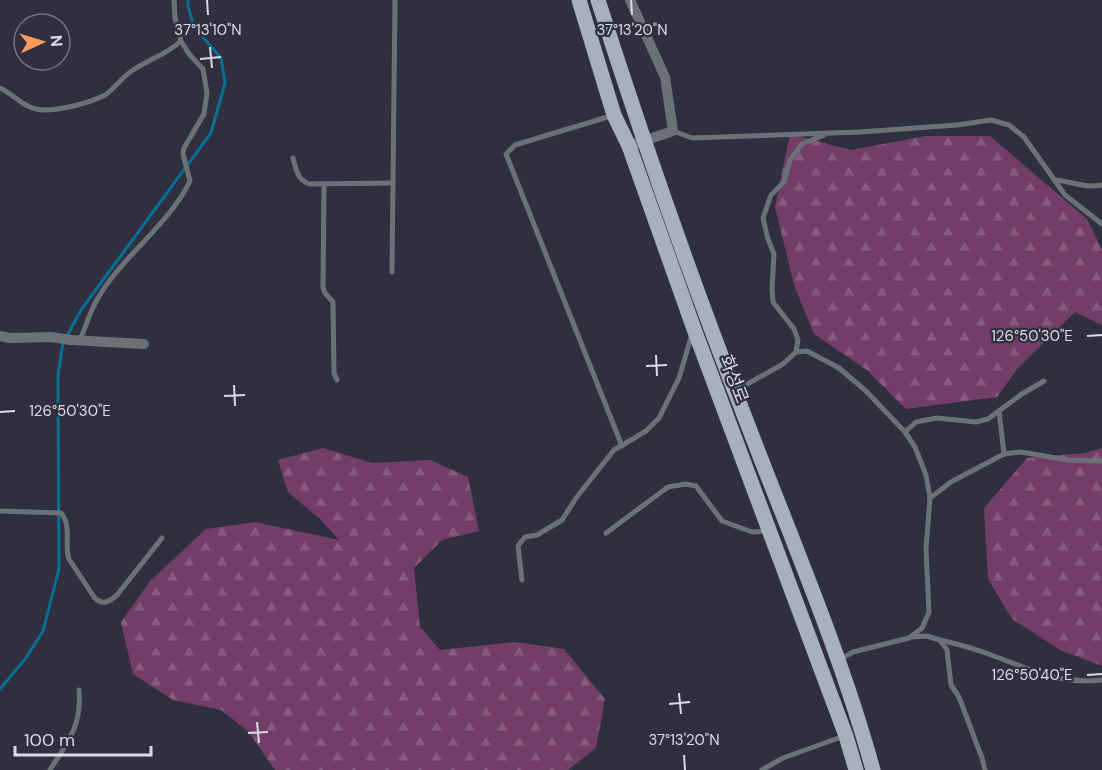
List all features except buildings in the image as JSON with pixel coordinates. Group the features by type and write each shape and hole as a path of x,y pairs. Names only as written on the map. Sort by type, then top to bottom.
{"main road":[{"name":"화성로","path":"579,0 614,115 628,146 770,530 846,736 856,770"},
{"name":"화성로","path":"598,0 644,141 735,391 838,661 873,770"}],"street":[{"path":"628,146 672,131 665,77 630,0"},
{"path":"0,336 9,338 51,337 144,344"}],"lane":[{"path":"75,340 98,298 190,181 183,154 184,148 204,114 207,93 203,69 184,48 181,41 175,18 174,0"},
{"path":"392,272 395,0"},
{"path":"0,88 36,109 82,104 107,93 129,72 163,55 181,41"},
{"path":"614,115 515,144 506,154 622,446"},
{"path":"672,131 692,138 829,133 957,125 991,120 1009,126 1024,137 1065,195 1102,224"},
{"path":"796,352 798,340 794,329 773,302 774,254 763,218 771,195 784,182 790,160 802,144 829,133"},
{"path":"293,158 302,181 309,184 393,183"},
{"path":"1055,180 1094,187 1102,185"},
{"path":"324,184 323,288 333,302 334,373 337,380"},
{"path":"522,580 518,546 525,537 544,531 562,520 614,450 646,431 659,418 679,378 694,329"},
{"path":"735,391 783,364 796,352 807,351 839,368 866,391 905,432 915,447 926,475 930,498 926,549 929,612 922,628 909,638"},
{"path":"905,432 916,422 937,418 976,422 988,419 1044,381"},
{"path":"999,411 1004,454"},
{"path":"930,498 951,482 1004,454 1021,452 1068,460 1102,461"},
{"path":"606,533 668,487 686,484 696,486 723,521 752,532 770,530"},
{"path":"0,511 61,513 67,524 69,559 98,602 111,601 162,538"},
{"path":"838,661 853,652 909,638 927,636 1054,678 1084,682 1102,680"},
{"path":"940,640 947,650 951,685 959,697 985,770"},
{"path":"50,770 74,731 78,718 79,690"},
{"path":"762,770 783,758 846,736"}],"green space":[{"path":"790,134 851,150 925,136 990,136 1087,219 1102,250 1102,325 1075,312 1018,368 997,397 906,409 867,370 814,334 794,285 775,207"},
{"path":"323,448 372,463 430,460 468,477 479,531 442,540 414,568 420,627 440,650 515,642 564,649 605,699 596,748 568,770 275,770 248,731 221,710 173,700 133,674 121,622 150,581 206,529 255,522 339,540 320,519 288,492 278,460"},
{"path":"1102,448 1102,666 1060,650 1012,619 988,579 984,508 1027,458 1085,453"}],"waterway":[{"path":"67,336 81,310 211,133 225,83 221,58 194,27 188,0"},
{"path":"0,689 26,658 43,631 59,569 58,375 63,342"}]}
